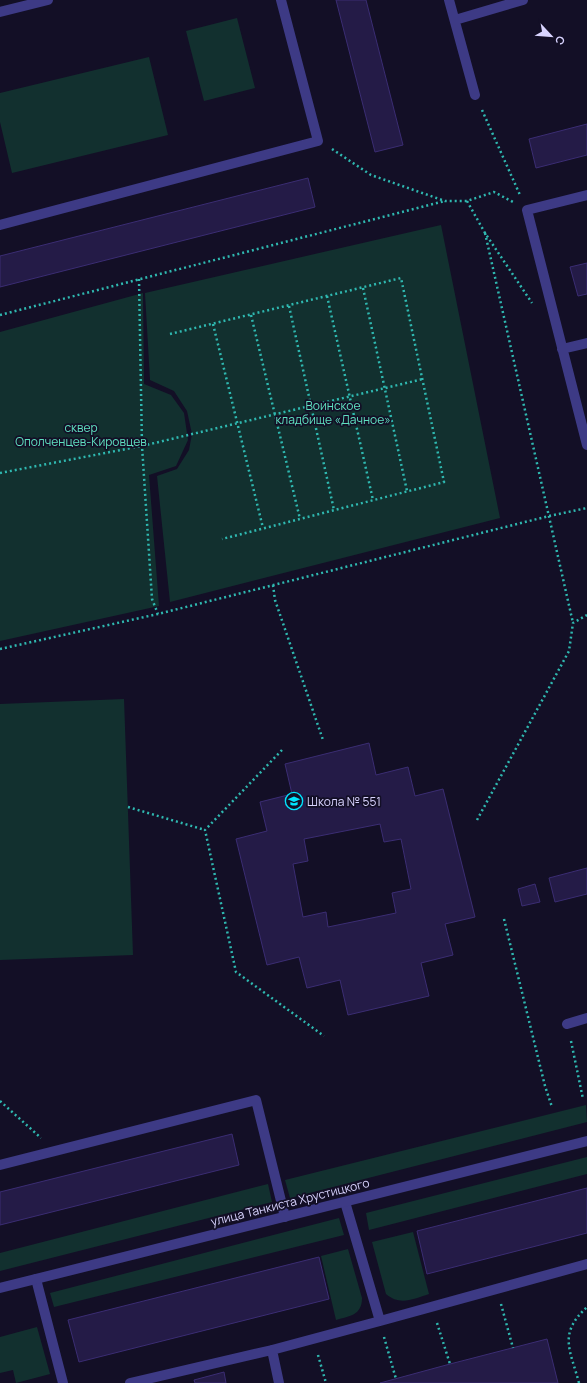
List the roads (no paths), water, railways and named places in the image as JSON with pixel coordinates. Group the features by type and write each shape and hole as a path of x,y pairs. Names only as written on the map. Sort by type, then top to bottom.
{"street":[{"path":"0,12 48,0"},
{"path":"0,225 318,140 281,0"},
{"path":"449,0 475,95"},
{"path":"455,20 523,0"},
{"path":"587,195 527,210 587,446"},
{"path":"562,349 587,343"},
{"path":"567,1024 587,1018"},
{"path":"0,1165 256,1100 285,1217"},
{"name":"улица Танкиста Хрустицкого","path":"0,1288 587,1141"},
{"path":"345,1202 380,1321"},
{"path":"130,1383 154,1380 272,1350 587,1264"},
{"path":"36,1280 63,1383"},
{"path":"272,1350 279,1383"}],"place":[{"name":"Школа № 551","path":"294,801"}],"park label":[{"name":"Воинское кладбище «Дачное»","path":"333,412"},
{"name":"сквер Ополченцев-Кировцев","path":"81,434"}]}
